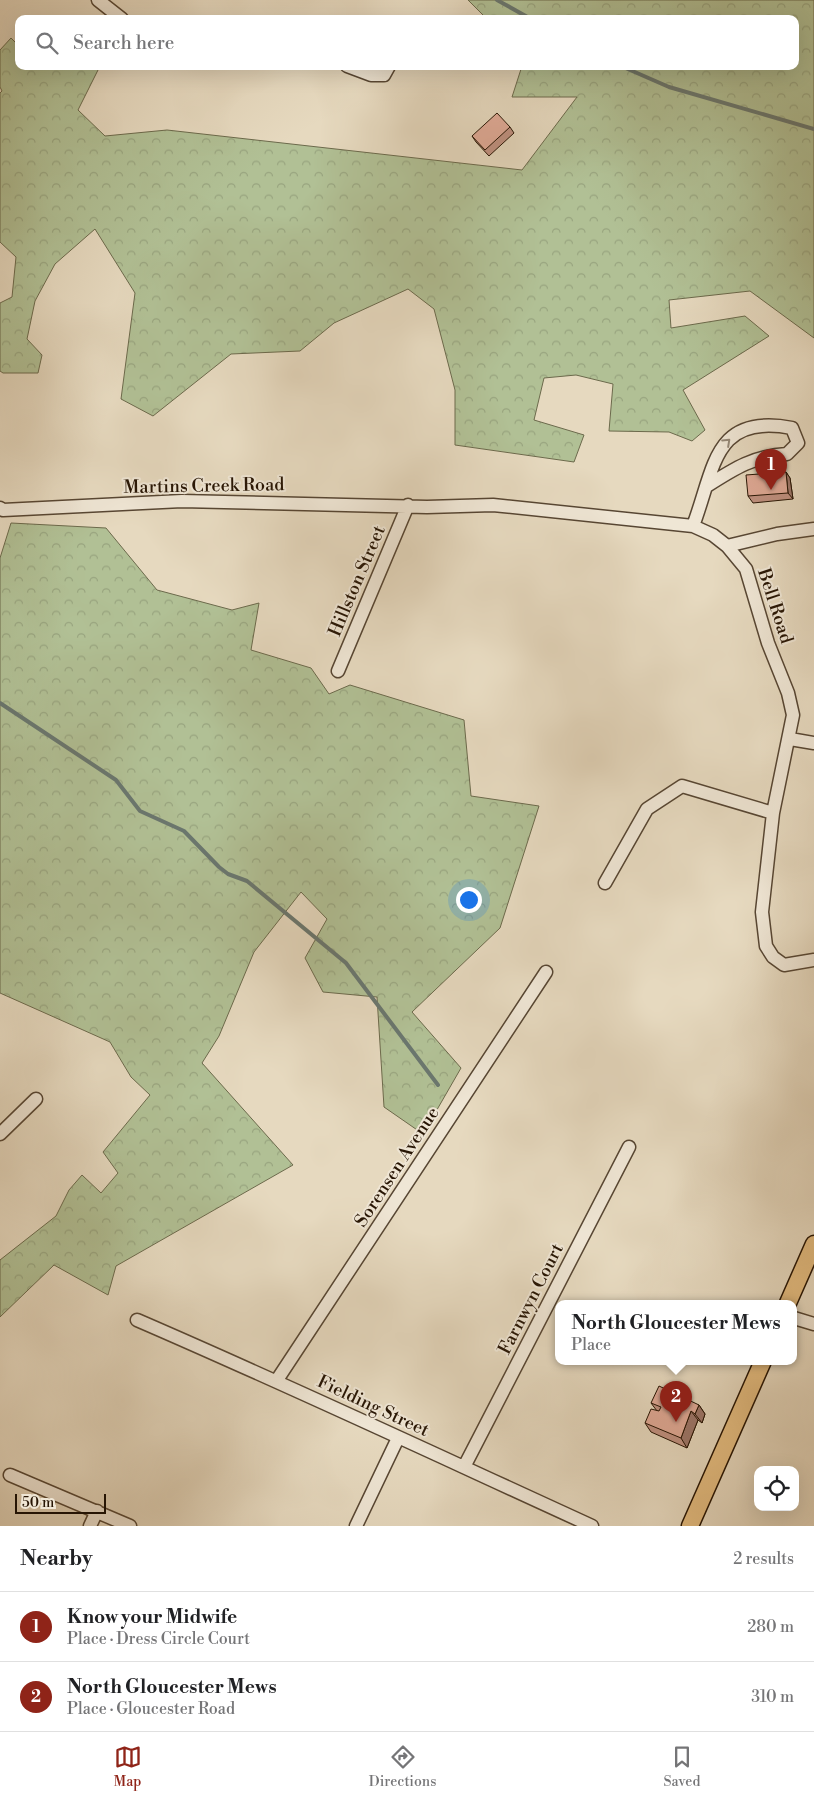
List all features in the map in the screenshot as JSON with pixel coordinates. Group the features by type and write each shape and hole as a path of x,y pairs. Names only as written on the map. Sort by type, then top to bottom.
{"main road":[{"path":"789,1300 814,1244"},
{"path":"690,1526 761,1365"}],"street":[{"path":"98,0 117,15"},
{"path":"358,70 371,75 384,75 387,70"},
{"path":"693,526 708,486 715,460 722,446 744,428 772,424 792,428 798,443 788,454 771,455 741,464 708,486"},
{"name":"Martins Creek Road","path":"0,508 3,510 182,501 408,505"},
{"name":"Bell Road","path":"408,505 427,507 493,505 693,526 713,535 727,546 746,569 768,643 788,693 793,715 790,739 773,813 762,912 766,946 773,957 784,965 814,960"},
{"name":"Hillston Street","path":"338,670 408,505"},
{"path":"727,546 777,534 814,529"},
{"path":"790,739 814,743"},
{"path":"605,883 647,809 682,786 773,813"},
{"name":"Sorensen Avenue","path":"277,1380 546,972"},
{"path":"0,1134 36,1099"},
{"name":"Farnwyn Court","path":"464,1467 629,1147"},
{"path":"797,1319 814,1324"},
{"name":"Fielding Street","path":"137,1320 277,1380 398,1438 592,1526"},
{"path":"356,1526 398,1438"},
{"path":"10,1475 130,1526"},
{"path":"90,1526 97,1511"}],"green space":[{"path":"468,0 814,0 814,338 750,291 669,300 671,328 745,316 769,336 683,390 705,430 692,441 669,432 609,431 613,384 576,375 544,378 534,420 584,435 574,462 455,445 455,390 434,309 408,289 334,323 300,351 231,354 153,416 121,399 135,293 95,229 55,264 35,301 27,339 42,355 38,373 3,373 0,371 0,303 12,297 16,257 0,242 0,93 2,91 0,87 0,50 11,38 15,42 15,70 98,70 78,110 105,136 167,130 522,170 577,97 512,97 521,70 799,70 799,15 483,15"},
{"path":"11,523 106,528 157,590 232,610 259,603 251,650 311,668 329,694 350,685 464,720 471,796 539,806 500,928 412,1012 461,1068 423,1134 384,1107 377,997 323,992 305,958 327,919 301,892 254,952 219,1036 202,1063 293,1165 116,1266 108,1295 54,1265 0,1317 0,1260 56,1216 69,1190 82,1175 101,1193 118,1173 103,1152 150,1095 131,1077 110,1042 0,993 0,558"}],"building":[{"path":"497,113 510,127 485,150 472,136"},
{"path":"786,472 788,493 748,496 746,475"},
{"path":"659,1386 699,1405 695,1414 691,1411 681,1438 645,1423 651,1409 659,1411 661,1407 651,1403"}],"waterway":[{"path":"497,0 524,15"},
{"path":"630,70 669,87 814,129"},
{"path":"0,703 116,780 140,811 184,831 219,867 228,874 247,881 346,963 438,1085"}],"place":[{"name":"Know your Midwife","path":"771,490"},
{"name":"North Gloucester Mews","path":"676,1422"}]}
